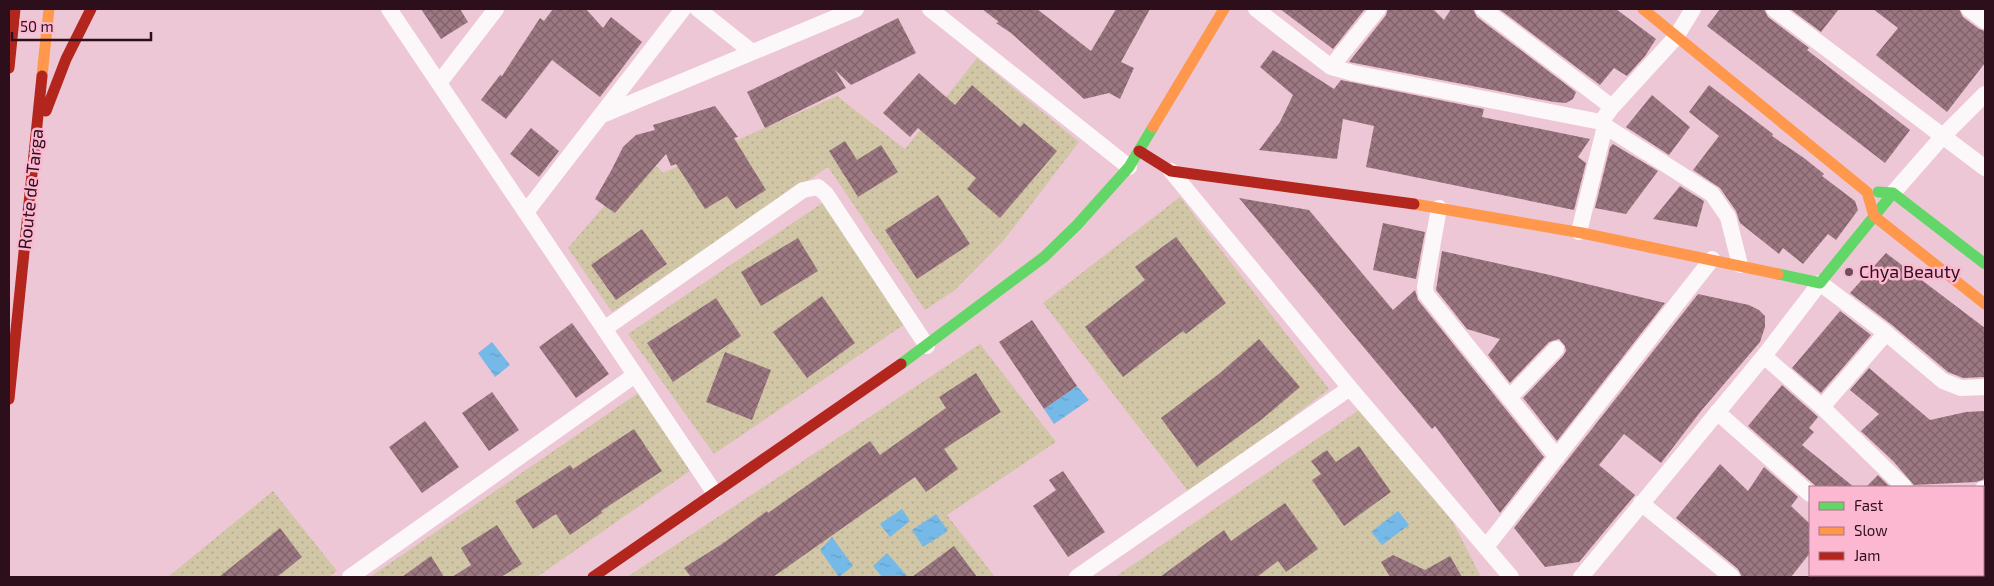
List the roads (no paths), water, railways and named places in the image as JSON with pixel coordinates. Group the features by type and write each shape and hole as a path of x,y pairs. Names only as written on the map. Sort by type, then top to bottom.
{"street":[{"path":"9,68 15,9"},
{"name":"Route de Targa","path":"9,398 50,9"},
{"path":"37,133 66,60 91,9"},
{"path":"389,9 714,492"},
{"path":"439,83 496,9"},
{"path":"526,212 683,9"},
{"path":"698,9 752,52"},
{"path":"602,115 856,9"},
{"path":"930,9 1129,167"},
{"path":"593,577 926,346 1044,257 1072,230 1129,167 1224,9"},
{"path":"1256,9 1331,67 1603,124 1712,194 1728,217 1740,264"},
{"path":"1331,67 1378,9"},
{"path":"1483,9 1612,107"},
{"path":"1642,9 1867,192 1874,216 1985,304"},
{"path":"1579,232 1603,124 1612,107 1676,37 1693,9"},
{"path":"1774,9 1985,168"},
{"path":"1969,9 1985,21"},
{"path":"1585,576 1641,503 1764,356 1893,193 1943,136 1985,94"},
{"path":"1139,151 1172,171 1350,388 1511,577"},
{"path":"1172,171 1439,208 1579,232 1740,264 1820,283 1886,333 1943,381 1961,388 1985,387"},
{"path":"604,329 803,190 818,187 826,194 926,346"},
{"path":"1867,192 1893,193 1985,264"},
{"path":"1439,208 1425,287 1426,294 1557,457"},
{"path":"1486,547 1712,259"},
{"path":"1822,407 1886,333"},
{"path":"1509,398 1556,349"},
{"path":"1764,356 1822,407 1903,486"},
{"path":"350,577 635,375"},
{"path":"1077,577 1350,388"},
{"path":"1717,412 1809,493"},
{"path":"1641,503 1732,577"}],"water":[{"path":"492,342 510,365 495,377 478,353"},
{"path":"1077,386 1089,400 1054,424 1044,409"},
{"path":"902,509 910,521 890,537 880,524"},
{"path":"1398,511 1409,525 1382,545 1371,532"},
{"path":"936,514 948,531 923,547 912,530"},
{"path":"832,537 853,566 839,577 820,550"},
{"path":"887,553 908,577 882,577 873,566"}],"place":[{"name":"Chya Beauty","path":"1849,272"}]}
